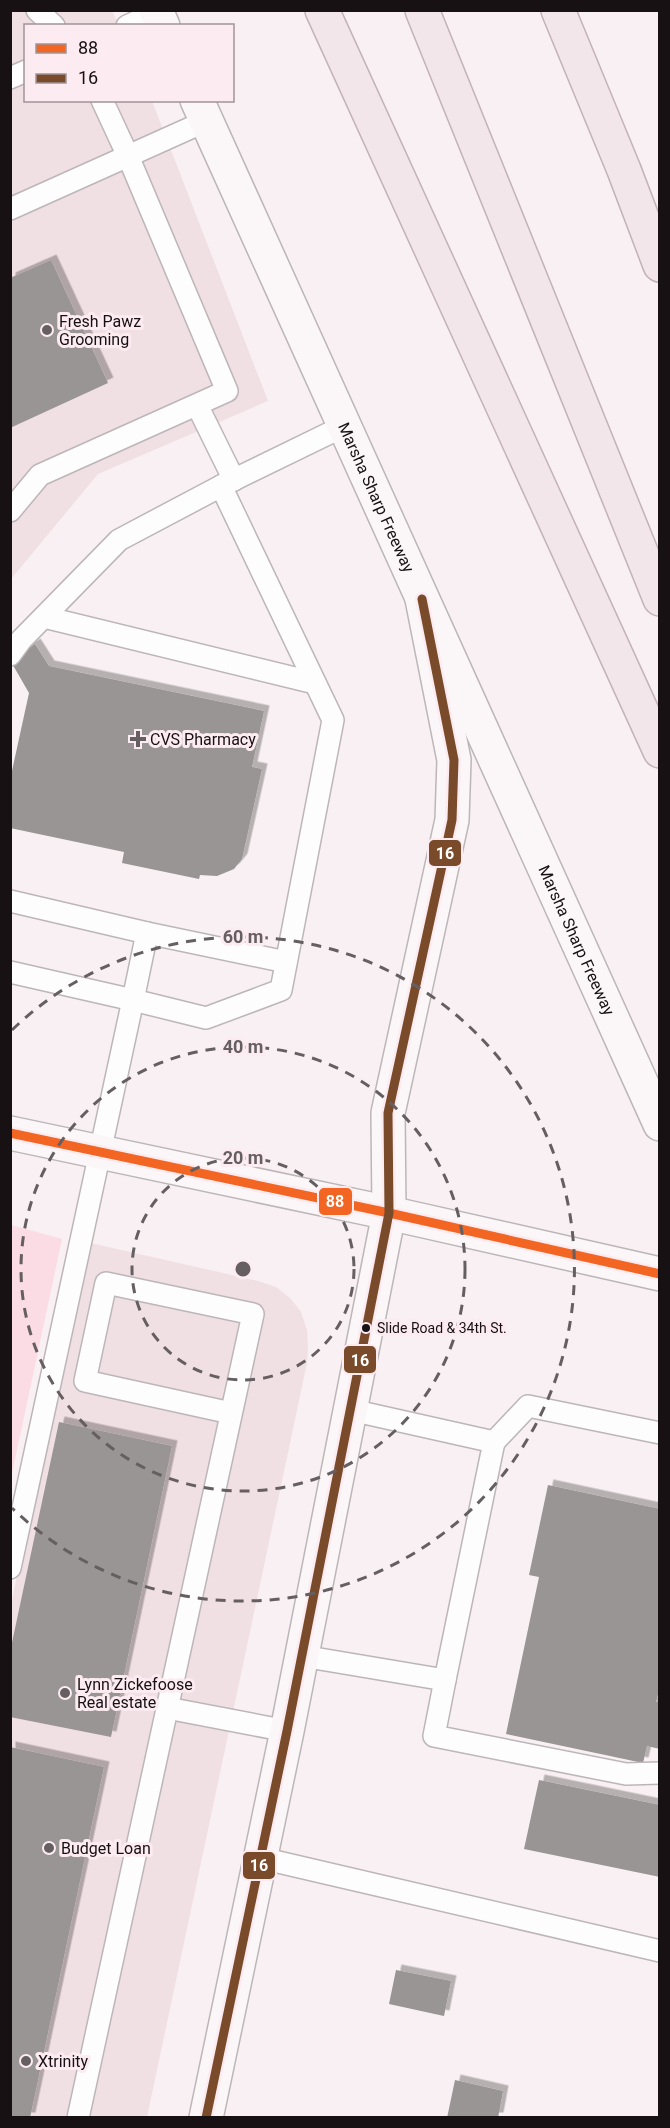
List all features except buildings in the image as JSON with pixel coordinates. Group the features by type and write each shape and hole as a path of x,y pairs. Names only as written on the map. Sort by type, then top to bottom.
{"highway":[{"path":"322,10 660,751"},
{"path":"422,10 660,599"},
{"path":"558,10 624,170 660,265"}],"main road":[{"name":"Marsha Sharp Freeway","path":"201,111 656,1110"},
{"path":"206,2118 287,1731 389,1213 388,1113 452,820 454,760 422,599"},
{"path":"10,1132 660,1274"}],"lane":[{"path":"37,10 52,24"},
{"path":"133,24 158,16"},
{"path":"10,78 24,72"},
{"path":"10,511 40,475 227,391 103,102"},
{"path":"10,209 128,156 201,111"},
{"path":"10,972 206,1018 281,990 333,720 227,483 197,405"},
{"path":"10,655 119,540 227,483 344,426"},
{"path":"44,617 315,683"},
{"path":"10,901 286,962"},
{"path":"10,1568 147,933"},
{"path":"78,2118 253,1314 106,1283 85,1381 231,1413"},
{"path":"660,1433 528,1406 494,1442 434,1736 626,1774 660,1773"},
{"path":"351,1410 494,1442"},
{"path":"302,1656 445,1680"},
{"path":"167,1708 287,1731"},
{"path":"261,1858 660,1951"}],"shaded area":[{"path":"11,11 112,11 118,24 24,24 24,102 152,102 268,401 98,474 11,579"},
{"path":"10,1225 62,1239 11,1478"},
{"path":"86,1242 276,1287 290,1298 301,1312 307,1330 307,1363 147,2117 11,2118 11,1605"}],"transit line":[{"name":"16","path":"206,2118 287,1731 389,1213 388,1113 452,820 454,760 422,599"},
{"name":"88","path":"10,1133 389,1213 660,1274"}],"place":[{"name":"Fresh Pawz Grooming","path":"47,330"},
{"name":"CVS Pharmacy","path":"138,739"},
{"name":"Slide Road & 34th St.","path":"366,1328"},
{"name":"Lynn Zickefoose Real estate","path":"65,1693"},
{"name":"Budget Loan","path":"49,1848"},
{"name":"Xtrinity","path":"26,2061"}]}
